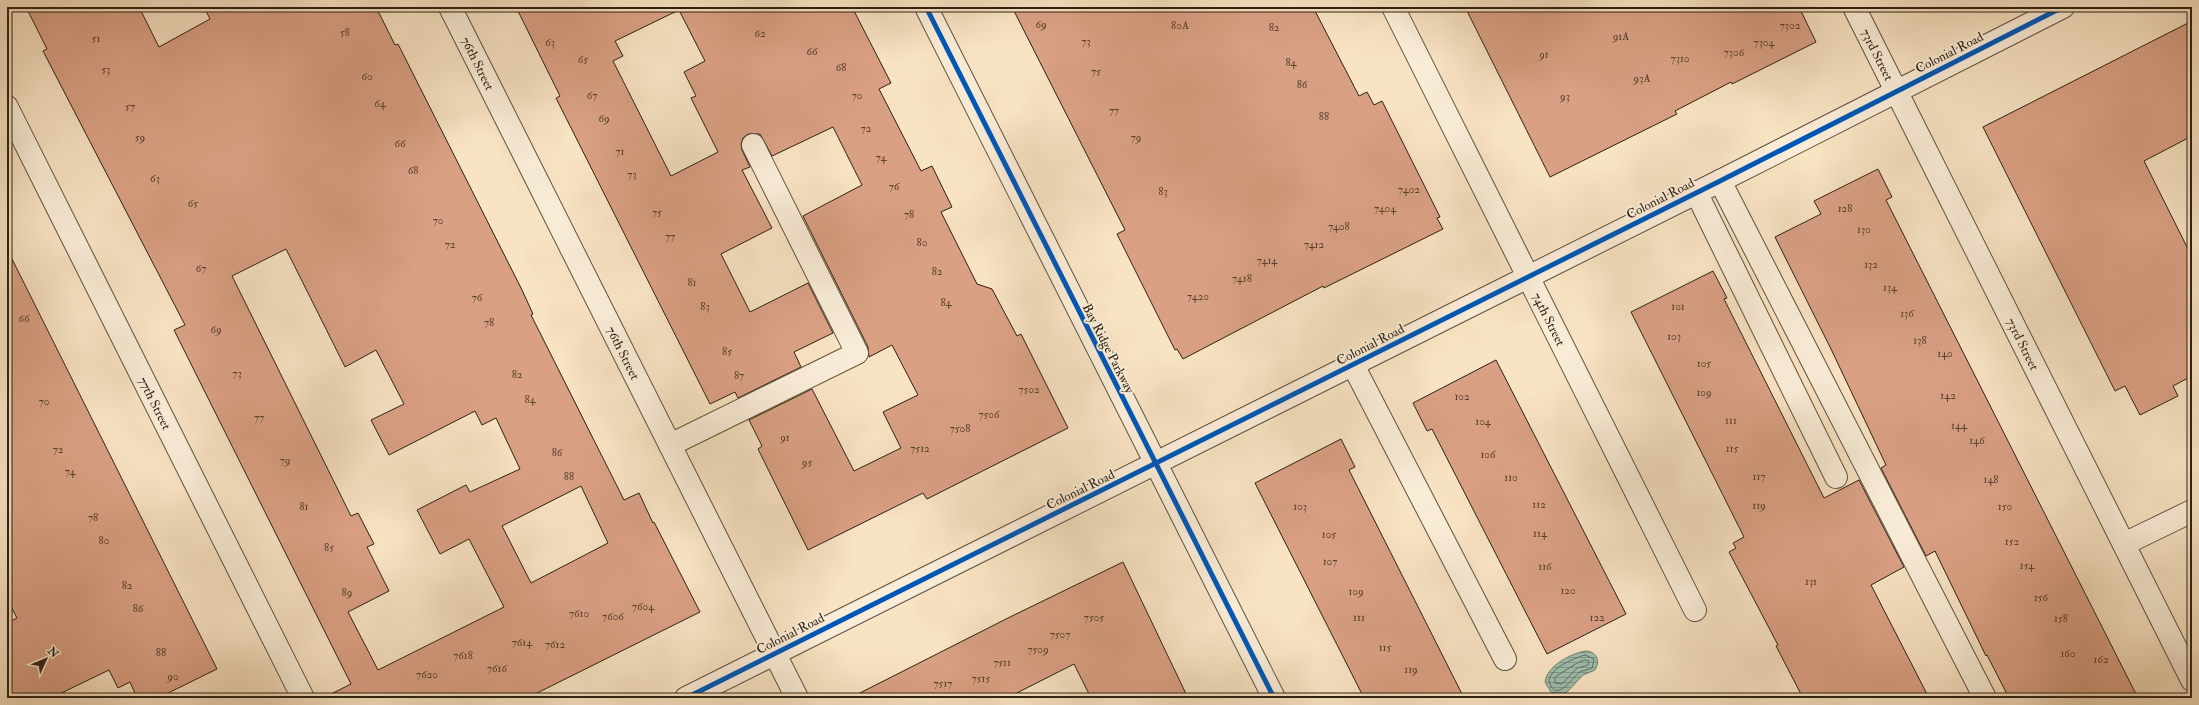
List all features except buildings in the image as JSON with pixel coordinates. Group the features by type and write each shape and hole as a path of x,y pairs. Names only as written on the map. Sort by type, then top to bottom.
{"street":[{"name":"76th Street","path":"450,7 797,698"},
{"name":"Bay Ridge Parkway","path":"926,7 1274,698"},
{"name":"74th Street","path":"1393,7 1695,610"},
{"name":"73rd Street","path":"1854,7 2192,680"},
{"name":"Colonial Road","path":"686,698 1720,181 2063,7"},
{"name":"77th Street","path":"7,107 304,698"},
{"path":"670,445 857,353 753,146"},
{"path":"1720,181 1985,698"},
{"path":"1696,192 1836,477"},
{"path":"1353,365 1505,659"},
{"path":"2124,544 2192,511"}],"water":[{"path":"1585,651 1595,654 1598,663 1595,670 1583,675 1567,692 1562,694 1551,692 1545,682 1550,671 1566,658"}],"cycle path":[{"path":"926,7 1274,698"},
{"path":"686,698 1720,181 2063,7"}]}
